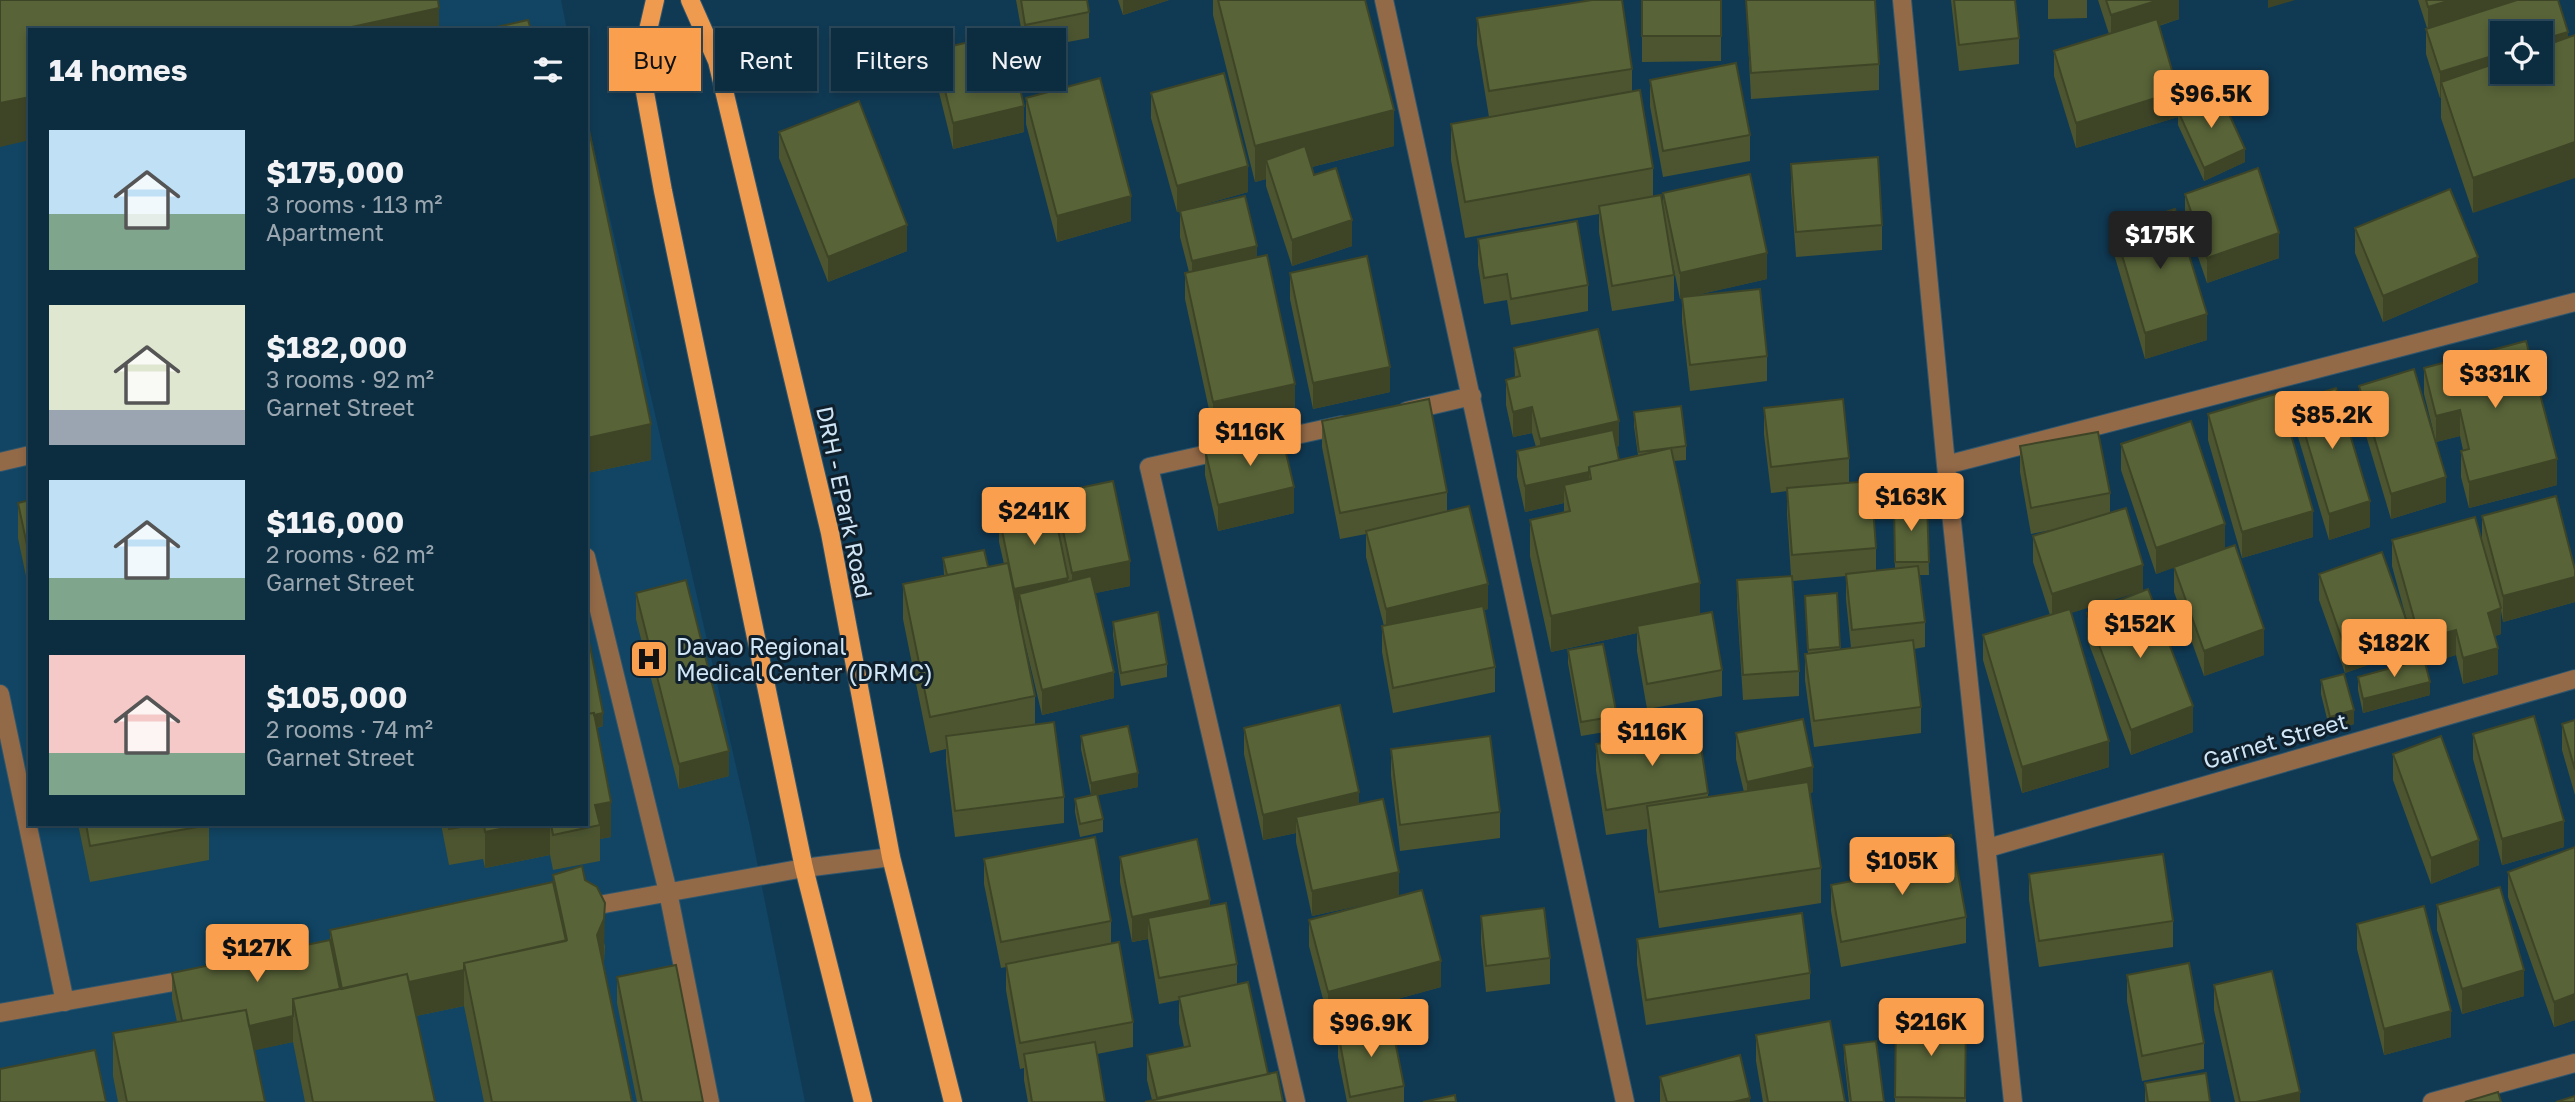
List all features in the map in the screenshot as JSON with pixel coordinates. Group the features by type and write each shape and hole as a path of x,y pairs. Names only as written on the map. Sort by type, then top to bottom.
{"main road":[{"path":"655,0 640,65 663,191 804,868 863,1102"},
{"name":"DRH - EPark Road","path":"690,0 717,61 830,533 891,858 953,1102"}],"street":[{"path":"1384,0 1625,1102"},
{"path":"1902,0 1946,465 2013,1102"},
{"path":"1946,465 2575,302"},
{"path":"1391,414 1472,396"},
{"path":"1296,1102 1149,467 1365,420"},
{"path":"0,462 28,455"},
{"path":"588,565 668,892 710,1102"},
{"name":"Garnet Street","path":"1988,848 2575,679"},
{"path":"0,694 65,1002"},
{"path":"558,912 804,868 891,858"},
{"path":"0,1013 216,975"},
{"path":"2432,1102 2575,1063"}],"shaded area":[{"name":"Davao Regional Medical Center (DRMC)","path":"0,0 561,0 567,28 28,28 28,826 588,826 588,123 750,827 805,1102 0,1102"}],"building":[{"path":"0,0 438,0 439,8 347,28 28,28 28,97 0,103"},
{"path":"1021,0 1087,0 1089,12 1025,25"},
{"path":"1218,0 1365,0 1394,110 1255,146"},
{"path":"1592,0 1622,0 1632,69 1489,91 1477,18"},
{"path":"1642,0 1721,0 1721,36 1642,36"},
{"path":"1746,0 1875,0 1879,64 1751,73"},
{"path":"1954,0 2015,0 2019,38 1959,45"},
{"path":"2106,0 2159,0 2111,15"},
{"path":"2426,0 2451,0 2428,7"},
{"path":"2517,0 2558,0 2568,32 2553,36 2553,21 2490,21 2490,57 2440,72 2426,29"},
{"path":"2157,19 2178,91 2076,123 2054,51"},
{"path":"528,20 530,28 492,28"},
{"path":"2575,35 2575,142 2473,178 2441,82 2490,65 2490,84 2553,84 2553,43"},
{"path":"967,42 967,91 1021,91 1024,106 953,123 945,91 953,91 953,46"},
{"path":"1736,63 1750,135 1663,151 1650,80"},
{"path":"1224,73 1248,166 1177,186 1151,93"},
{"path":"1100,78 1131,196 1057,216 1026,98 1052,91 1066,91 1066,87"},
{"path":"1640,90 1653,168 1465,202 1451,124"},
{"path":"2219,92 2245,149 2204,168 2178,111"},
{"path":"859,101 907,225 828,257 779,132"},
{"path":"588,125 651,424 588,438"},
{"path":"1305,146 1314,175 1336,168 1352,220 1292,240 1266,160"},
{"path":"1878,157 1882,225 1796,232 1791,164"},
{"path":"2258,168 2279,233 2207,258 2185,194"},
{"path":"1750,174 1767,253 1680,273 1663,193"},
{"path":"2450,189 2478,257 2383,296 2355,228"},
{"path":"1661,195 1674,275 1612,286 1599,206"},
{"path":"1245,196 1257,246 1192,261 1180,211"},
{"path":"2175,209 2207,314 2145,333 2114,228"},
{"path":"1577,221 1588,285 1511,299 1507,274 1484,278 1478,239"},
{"path":"1267,255 1295,384 1213,402 1185,273"},
{"path":"1367,256 1390,367 1313,383 1290,273"},
{"path":"1760,289 1767,356 1690,365 1682,297"},
{"path":"1598,329 1619,421 1540,439 1532,407 1513,412 1506,380 1520,376 1514,348"},
{"path":"2526,341 2557,459 2469,482 2461,451 2469,449 2460,410 2436,416 2424,368"},
{"path":"2414,369 2446,477 2391,494 2359,386"},
{"path":"2336,388 2370,501 2329,514 2295,401"},
{"path":"2279,393 2313,511 2242,532 2208,414"},
{"path":"1429,399 1447,492 1340,513 1322,421"},
{"path":"1843,399 1849,458 1771,467 1764,408"},
{"path":"1681,406 1686,446 1639,452 1634,412"},
{"path":"2191,421 2225,524 2156,548 2121,444"},
{"path":"1613,430 1619,460 1589,467 1589,472 1525,486 1517,451"},
{"path":"1281,432 1294,487 1218,505 1205,450"},
{"path":"2098,432 2110,493 2031,508 2020,446"},
{"path":"1671,448 1700,583 1551,616 1530,520 1570,511 1564,485 1591,479 1589,467"},
{"path":"1113,481 1130,561 1072,573 1055,493"},
{"path":"1871,481 1876,548 1792,555 1787,488"},
{"path":"2556,496 2575,577 2503,596 2482,516"},
{"path":"28,500 28,550 18,503"},
{"path":"1894,504 1927,504 1929,562 1895,562"},
{"path":"1053,505 1068,578 1014,589 999,516"},
{"path":"1469,506 1488,584 1386,609 1366,531"},
{"path":"2126,508 2143,565 2052,594 2033,536"},
{"path":"2475,517 2501,608 2488,613 2498,648 2463,658 2456,630 2420,640 2392,540"},
{"path":"2235,545 2264,629 2204,651 2174,567"},
{"path":"984,550 988,567 947,575 943,558"},
{"path":"2382,552 2408,625 2345,648 2319,574"},
{"path":"1008,563 1035,696 930,717 903,584"},
{"path":"1918,566 1925,622 1852,630 1846,574"},
{"path":"1091,576 1114,672 1042,690 1019,594"},
{"path":"1792,576 1799,671 1743,675 1737,580"},
{"path":"686,580 729,751 679,764 636,593"},
{"path":"2148,589 2193,706 2131,730 2087,613"},
{"path":"1837,593 1840,647 1808,650 1805,596"},
{"path":"1483,606 1495,667 1393,688 1382,626"},
{"path":"2070,609 2109,741 2022,767 1983,635"},
{"path":"1158,612 1167,664 1121,673 1113,622"},
{"path":"1712,612 1722,670 1647,684 1637,626"},
{"path":"588,636 603,713 588,714"},
{"path":"1913,640 1921,707 1814,721 1805,654"},
{"path":"1603,644 1617,716 1581,722 1568,650"},
{"path":"2424,659 2430,682 2363,699 2358,677"},
{"path":"2344,674 2354,710 2330,717 2321,680"},
{"path":"1340,705 1359,792 1263,815 1244,728"},
{"path":"594,713 611,802 595,805 600,825 553,835 551,826 588,826 588,714"},
{"path":"2534,716 2564,821 2502,839 2473,734"},
{"path":"1803,719 1813,767 1747,782 1736,733"},
{"path":"2575,720 2575,770 2562,724"},
{"path":"1054,722 1064,797 955,811 946,736"},
{"path":"1128,726 1138,773 1091,783 1081,736"},
{"path":"1698,727 1708,793 1606,810 1596,744"},
{"path":"1490,736 1500,812 1400,825 1391,749"},
{"path":"2441,736 2479,840 2431,858 2393,754"},
{"path":"1808,782 1821,868 1659,892 1647,806"},
{"path":"1097,794 1103,819 1080,824 1075,799"},
{"path":"1383,799 1399,872 1312,891 1296,817"},
{"path":"86,826 203,826 90,846"},
{"path":"484,826 515,826 485,832"},
{"path":"1951,835 1966,917 1841,942 1831,885 1931,866 1925,840"},
{"path":"1095,837 1111,921 1001,942 984,859"},
{"path":"1197,839 1210,900 1132,917 1120,857"},
{"path":"2575,847 2575,994 2554,1002 2508,872"},
{"path":"2163,854 2173,921 2039,941 2029,874"},
{"path":"582,866 585,880 597,887 605,903 604,919 597,935 632,1102 492,1102 464,963 567,940 553,875"},
{"path":"553,882 566,941 464,963 464,970 409,982 407,974 342,989 330,930"},
{"path":"2500,887 2524,970 2462,989 2437,905"},
{"path":"1422,890 1441,961 1328,992 1309,920"},
{"path":"1226,903 1237,964 1159,978 1148,918"},
{"path":"2424,906 2451,1011 2384,1029 2357,924"},
{"path":"1544,908 1550,958 1486,966 1481,916"},
{"path":"1802,913 1810,973 1646,1000 1637,939"},
{"path":"330,940 340,989 293,999 293,1016 249,1026 246,1010 182,1021 172,973"},
{"path":"1119,942 1133,1022 1020,1043 1006,964"},
{"path":"2189,963 2204,1043 2142,1056 2127,975"},
{"path":"676,965 703,1102 642,1102 617,977"},
{"path":"2272,971 2300,1092 2256,1102 2240,1102 2214,985"},
{"path":"407,974 435,1102 313,1102 293,999"},
{"path":"1248,982 1268,1074 1157,1098 1147,1055 1190,1046 1179,997"},
{"path":"246,1010 265,1102 127,1102 113,1033"},
{"path":"1896,1018 1966,1018 1965,1098 1895,1097"},
{"path":"1391,1021 1404,1086 1350,1097 1338,1032"},
{"path":"1830,1021 1845,1102 1768,1102 1756,1035"},
{"path":"1876,1041 1884,1102 1851,1102 1844,1045"},
{"path":"1095,1042 1105,1102 1032,1102 1024,1054"},
{"path":"95,1050 106,1102 0,1102 0,1069"},
{"path":"1740,1055 1750,1098 1733,1102 1667,1102 1660,1077"},
{"path":"1277,1072 1283,1102 1145,1102"},
{"path":"2206,1073 2210,1102 2148,1102 2145,1083"},
{"path":"2498,1092 2501,1102 2465,1102"},
{"path":"1455,1095 1456,1102 1423,1102"},
{"path":"2575,1096 2575,1102 2556,1102"}],"place":[{"name":"Davao Regional Medical Center (DRMC)","path":"649,659"}]}
